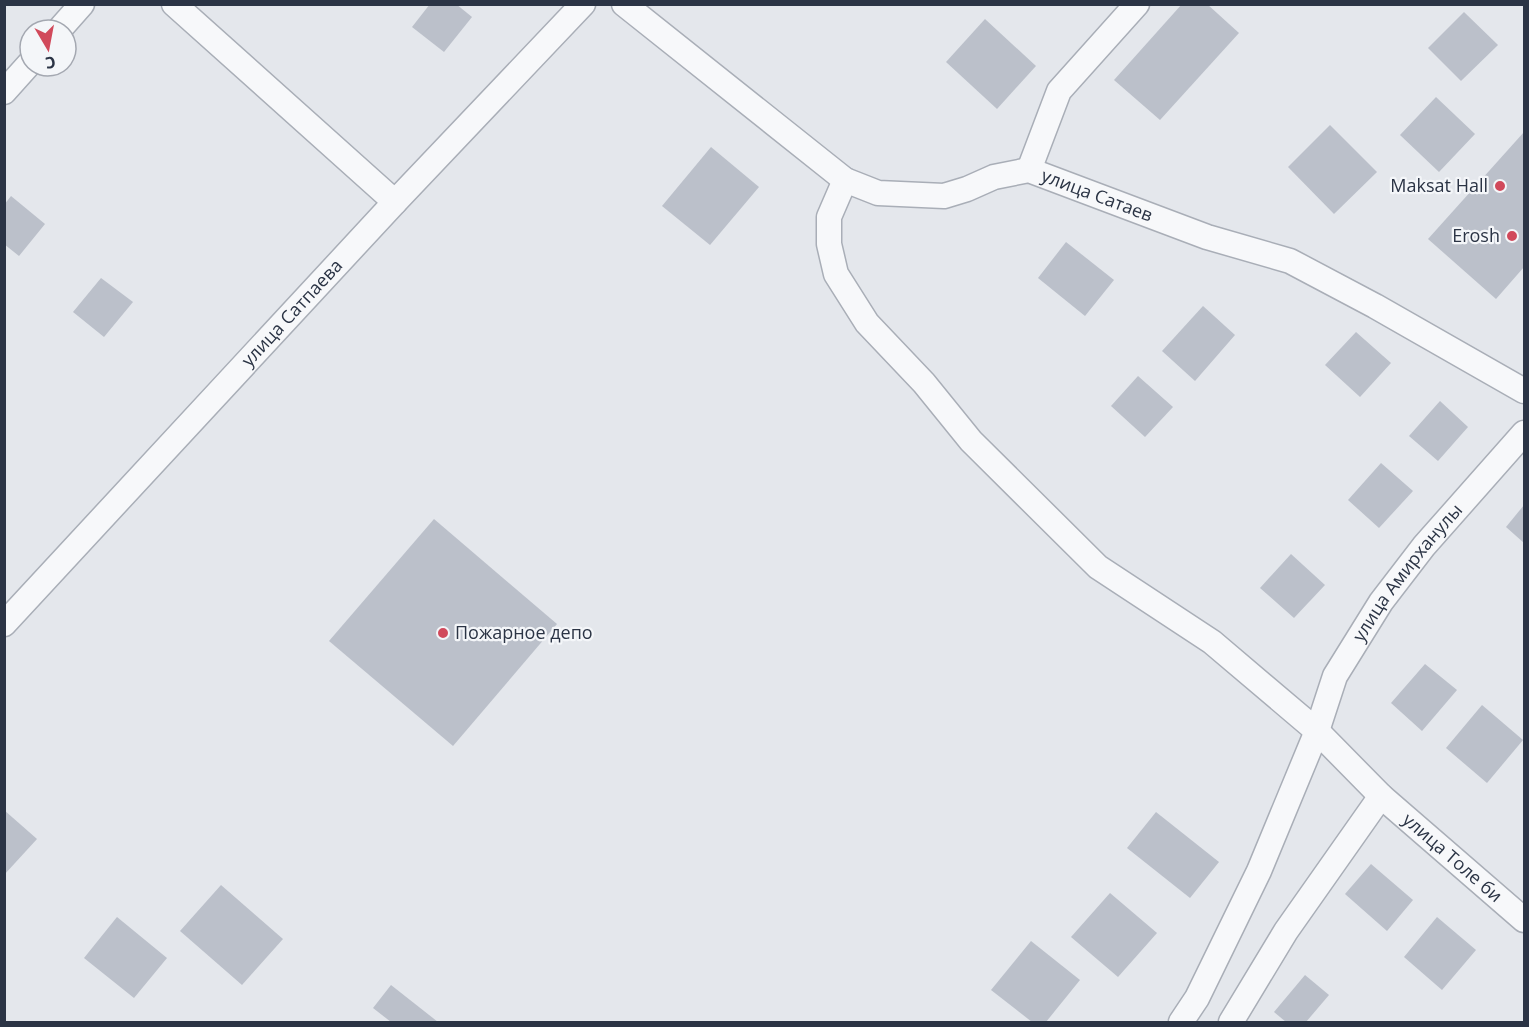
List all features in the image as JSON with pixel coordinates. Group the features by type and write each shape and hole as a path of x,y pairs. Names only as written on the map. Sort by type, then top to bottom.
{"street":[{"path":"70,18 82,4"},
{"path":"174,4 395,202"},
{"name":"улица Сатпаева","path":"4,624 395,202 583,4"},
{"name":"улица Сатаев","path":"624,4 845,180 879,193 944,196 994,177 1029,170 1208,237 1290,261 1375,306 1524,392"},
{"path":"1029,170 1059,91 1137,4"},
{"path":"4,92 18,76"},
{"name":"улица Толе би","path":"845,180 829,217 829,244 836,274 867,323 924,383 971,441 1098,567 1212,642 1317,731 1381,796 1524,920"},
{"name":"улица Амирханулы","path":"1181,1023 1197,998 1259,871 1317,731 1335,676 1381,602 1424,546 1524,433"},
{"path":"1231,1023 1286,931 1381,796"}],"building":[{"path":"430,4 456,4 472,17 444,52 412,27"},
{"path":"1182,4 1207,4 1239,33 1160,120 1114,80"},
{"path":"1464,12 1498,45 1461,81 1428,48"},
{"path":"985,19 1036,66 997,109 946,62"},
{"path":"1436,97 1475,134 1439,172 1400,135"},
{"path":"1330,125 1377,172 1334,214 1288,167"},
{"name":"Maksat Hall","path":"1524,132 1524,267 1496,299 1428,239"},
{"path":"711,147 759,187 710,245 662,206"},
{"path":"11,196 45,224 19,256 4,244 4,205"},
{"path":"1066,242 1114,280 1085,316 1038,278"},
{"path":"101,278 133,302 104,337 73,312"},
{"path":"1203,306 1235,335 1195,381 1162,351"},
{"path":"1356,332 1391,363 1360,397 1325,365"},
{"path":"1138,376 1173,407 1145,437 1111,406"},
{"path":"1440,401 1468,427 1438,461 1409,436"},
{"path":"1381,463 1413,491 1379,528 1348,500"},
{"path":"1524,505 1524,543 1506,527"},
{"name":"Пожарное депо","path":"434,519 557,624 453,746 329,641"},
{"path":"1291,554 1325,585 1294,618 1260,588"},
{"path":"1425,664 1457,690 1422,731 1391,703"},
{"path":"1482,705 1523,740 1487,783 1446,748"},
{"path":"4,810 37,839 4,875"},
{"path":"1156,812 1219,862 1190,898 1127,848"},
{"path":"1371,864 1413,900 1387,931 1345,894"},
{"path":"221,885 283,939 242,985 180,931"},
{"path":"1110,893 1157,933 1118,977 1071,937"},
{"path":"117,917 167,958 134,998 84,958"},
{"path":"1437,917 1476,950 1442,990 1404,957"},
{"path":"1031,941 1080,980 1046,1022 1032,1022 991,990"},
{"path":"1305,975 1329,995 1306,1022 1286,1022 1274,1012"},
{"path":"391,985 438,1022 391,1022 373,1008"}],"place":[{"name":"Maksat Hall","path":"1500,186"},
{"name":"Erosh","path":"1512,236"},
{"name":"Пожарное депо","path":"443,633"}]}
